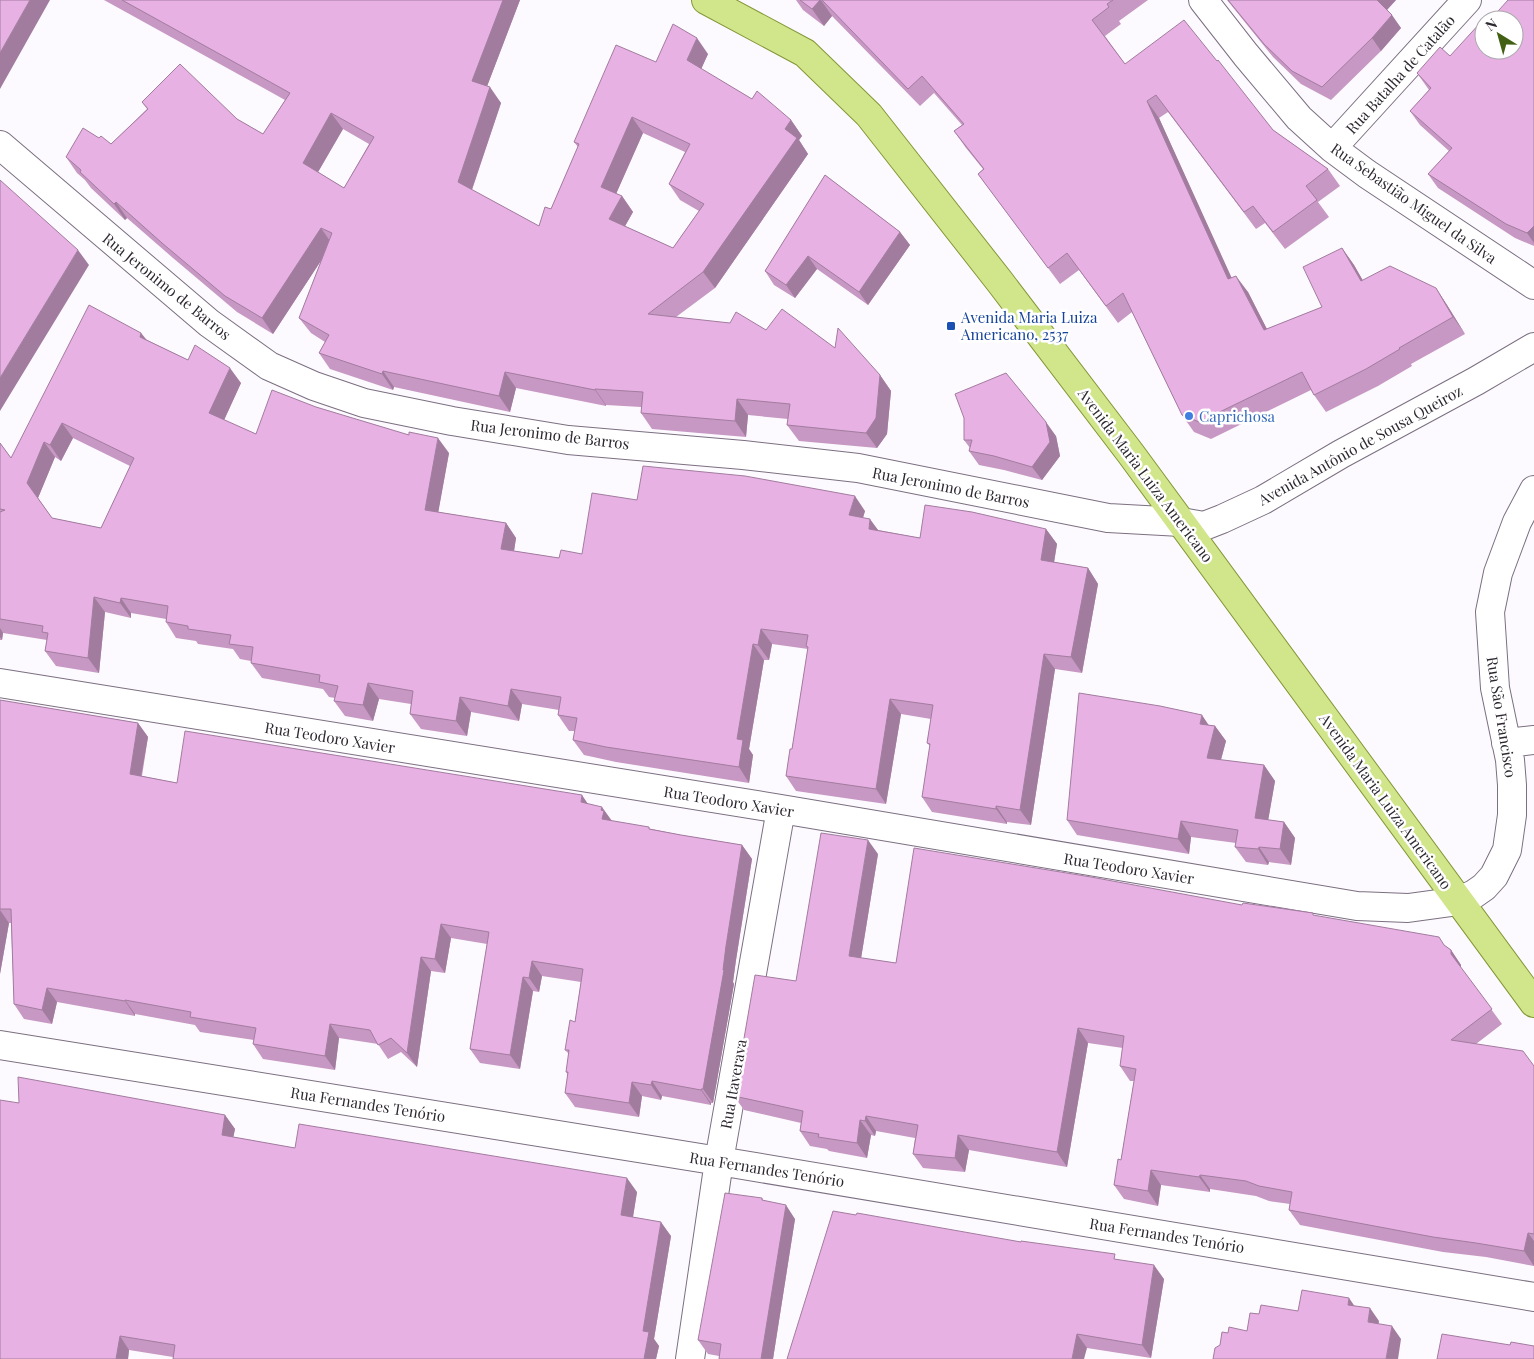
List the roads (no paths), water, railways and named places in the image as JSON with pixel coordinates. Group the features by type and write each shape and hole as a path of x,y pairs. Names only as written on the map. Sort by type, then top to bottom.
{"main road":[{"name":"Avenida Maria Luiza Americano","path":"706,0 804,53 869,115 1045,340 1534,1003"}],"street":[{"name":"Rua Sebastião Miguel da Silva","path":"1203,0 1299,118 1332,148 1367,174 1534,285"},
{"name":"Rua Batalha de Catalão","path":"1332,148 1467,0"},
{"name":"Rua Jeronimo de Barros","path":"0,145 209,323 269,366 314,386 364,403 452,421 568,440 744,455 858,468 1108,518 1181,522"},
{"name":"Avenida Antônio de Sousa Queiroz","path":"1181,522 1204,526 1263,500 1341,454 1476,381 1534,347"},
{"name":"Rua São Francisco","path":"1459,901 1484,888 1494,876 1507,850 1512,815 1510,760 1494,688 1490,612 1498,573 1517,522 1534,490"},
{"name":"Rua Teodoro Xavier","path":"0,683 781,809 1357,906 1408,908 1459,901"},
{"path":"1506,743 1534,740"},
{"name":"Rua Itaverava","path":"690,1359 719,1161 781,809"},
{"name":"Rua Fernandes Tenório","path":"0,1046 719,1161 1534,1296"}],"place":[{"name":"Avenida Maria Luiza Americano, 2537","path":"951,326"},
{"name":"Caprichosa","path":"1189,416"}]}
